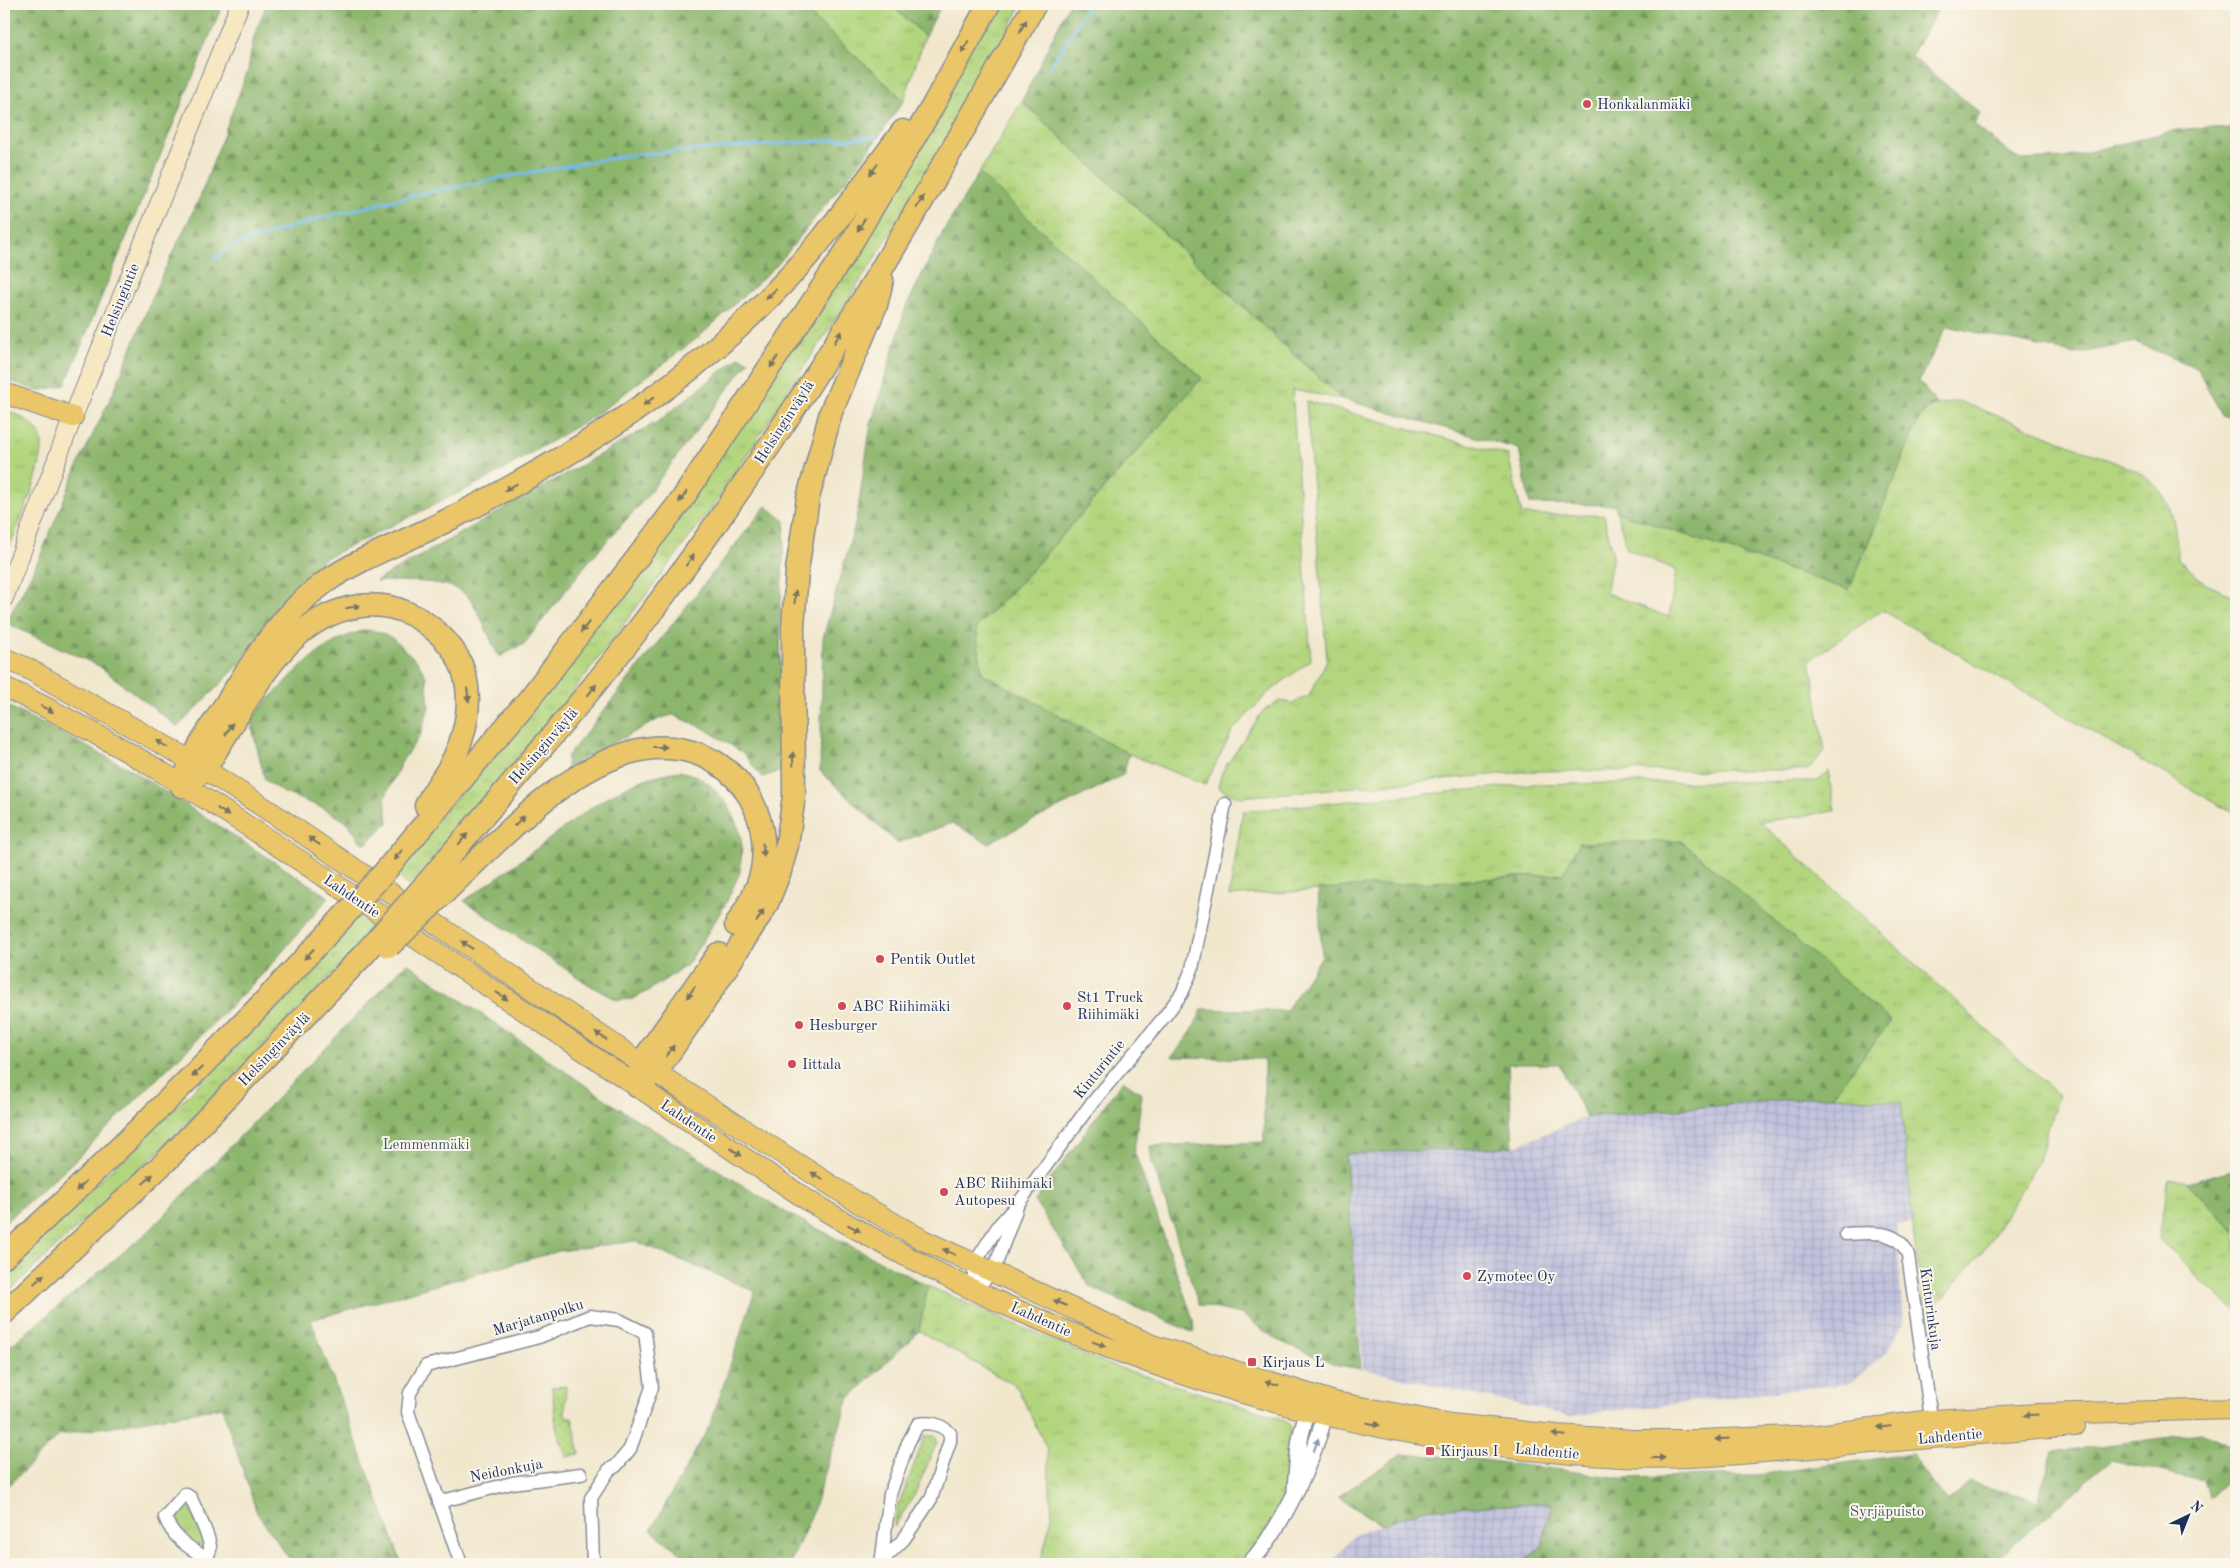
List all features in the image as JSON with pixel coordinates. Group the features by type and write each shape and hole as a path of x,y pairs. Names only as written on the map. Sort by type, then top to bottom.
{"highway":[{"path":"4,1257 139,1131 227,1042 382,875 530,698 683,498 841,258 931,109 989,4"},
{"name":"Helsinginväylä","path":"4,1312 167,1160 334,988 369,957 439,884 648,617 723,514 779,431 887,259 982,99 1035,4"},
{"path":"197,765 250,665 273,633 296,606 344,571 508,490 572,453 648,401 699,361 785,281 822,240 904,129 931,109"},
{"path":"649,1068 743,942 766,906 780,871 787,845 794,796 793,628 796,570 808,498 831,412 876,305 887,259"},
{"path":"182,786 266,670 296,635 326,616 348,608 380,606 399,610 414,615 427,623 444,640 463,673 470,701 461,744 428,800 415,836"},
{"path":"439,884 531,810 601,764 628,753 663,747 696,751 724,766 743,787 752,802 761,833 763,853 761,874 750,902 637,1086"}],"main road":[{"name":"Helsingintie","path":"4,598 73,416 240,4"},
{"path":"4,393 73,416"},
{"name":"Lahdentie","path":"4,658 27,668 197,765 272,812 649,1068 858,1202 923,1240 1152,1344 1317,1408"},
{"name":"Lahdentie","path":"4,687 102,737 182,786 324,877 845,1222 974,1290 1060,1329 1202,1382 1317,1408 1557,1435 1634,1440 1700,1440 2149,1419 2236,1418"},
{"name":"Lahdentie","path":"1932,1429 2039,1414 2236,1409"}],"street":[{"name":"Kinturintie","path":"974,1264 998,1226 1018,1204 1077,1122 1182,994 1192,969 1225,804"},
{"name":"Kinturintie","path":"974,1290 993,1272 1018,1204"},
{"name":"Kinturinkuja","path":"1846,1234 1883,1233 1891,1236 1905,1247 1932,1429"},
{"path":"974,1264 974,1290"},
{"name":"Marjatanpolku","path":"460,1562 408,1412 410,1393 426,1366 540,1337 590,1316 619,1320 645,1333 652,1387 630,1449 616,1466 609,1470 591,1498 593,1564"},
{"path":"1249,1564 1268,1540 1311,1458 1317,1408"},
{"path":"930,1422 943,1427 950,1433 950,1441 931,1499 904,1539 882,1562 890,1494 908,1443 918,1424 930,1422"},
{"name":"Neidonkuja","path":"439,1502 512,1483 581,1474"},
{"path":"185,1494 191,1498 210,1549 204,1561 175,1535 168,1526 165,1517 185,1494"}],"shaded area":[{"path":"1832,1096 1901,1102 1913,1224 1896,1224 1903,1323 1888,1351 1851,1383 1569,1416 1363,1369 1346,1154 1513,1147 1586,1117"},
{"path":"1552,1503 1542,1546 1521,1564 1330,1564 1354,1535 1425,1509"}],"green space":[{"path":"4,4 223,4 65,385 38,391 4,379"},
{"path":"267,4 798,4 904,100 868,152 778,264 700,336 596,415 487,479 324,559 293,585 236,668 178,727 99,666 6,623 39,559 79,463 114,391 159,281 200,197 248,70 254,36"},
{"path":"798,4 890,4 925,36 904,100"},
{"path":"890,4 942,4 925,36"},
{"path":"996,4 1022,4 966,108 875,258 717,501 569,697 409,886 393,872 552,685"},
{"path":"1069,4 1941,4 1911,56 1980,113 1974,125 2020,160 2064,158 2176,130 2208,127 2236,129 2236,420 2222,415 2197,368 2135,342 2076,354 1947,326 1919,381 1937,404 1926,409 1918,421 1849,590 1617,512 1615,505 1530,504 1519,449 1342,399 1022,101"},
{"path":"1022,101 1342,399 1292,390 1311,660 1269,692 1233,730 1205,785 1129,754 982,673 976,628 1027,575 1202,378 979,173"},
{"path":"979,173 1202,378 1027,575 976,628 982,673 1129,754 1123,775 988,843 952,823 897,843 820,771 823,638 856,521 871,424 906,307 944,230"},
{"path":"739,357 749,361 643,501 588,562 524,644 499,657 473,604 461,591 426,582 376,581 659,421"},
{"path":"1306,401 1508,455 1522,515 1604,515 1613,556 1606,593 1669,617 1676,570 1627,549 1617,512 1849,590 1918,421 1922,415 1936,405 1959,401 2137,471 2158,489 2170,509 2178,559 2206,584 2236,597 2236,815 1882,610 1810,660 1825,751 1807,770 1535,771 1242,797 1227,793 1218,787 1222,772 1263,711 1280,701 1292,703 1309,696 1327,660"},
{"path":"4,409 25,419 33,426 40,435 42,446 36,478 30,496 4,558"},
{"path":"766,506 785,521 780,619 782,771 762,777 743,753 702,727 673,715 661,718 567,767 567,757"},
{"path":"367,630 379,632 392,638 418,662 426,677 429,706 421,734 402,761 385,797 388,823 368,843 362,843 347,822 323,808 282,792 265,780 250,719 289,679 318,653 350,635"},
{"path":"4,704 130,769 329,897 264,973 73,1162 4,1223"},
{"path":"680,771 697,776 711,786 728,805 739,829 742,845 740,872 725,905 688,964 648,991 633,999 617,1000 588,984 464,901 608,797 642,780"},
{"path":"1828,771 1835,811 1760,822 2058,1095 2038,1163 1986,1247 1927,1316 1915,1247 1901,1102 1832,1096 1891,1021 1563,874 1229,896 1243,811 1534,784 1818,781"},
{"path":"1681,841 1891,1021 1832,1096 1586,1117 1559,1064 1508,1064 1513,1147 1346,1154 1361,1369 1333,1364 1277,1340 1241,1314 1199,1305 1152,1162 1150,1146 1264,1142 1264,1059 1172,1057 1192,1031 1202,1009 1286,1011 1322,956 1318,889 1563,874 1579,843"},
{"path":"358,915 373,926 344,962 180,1131 4,1296 4,1269 141,1141 230,1053 274,1008"},
{"name":"Lemmenmäki","path":"407,963 620,1109 787,1213 928,1286 919,1331 848,1400 812,1514 790,1564 694,1564 651,1530 710,1425 755,1291 635,1241 559,1251 311,1320 402,1564 293,1564 257,1513 222,1407 60,1435 4,1490 4,1351 148,1232"},
{"path":"1123,1080 1142,1094 1134,1151 1193,1319 1194,1333 1090,1287 1035,1201"},
{"path":"2236,1169 2236,1233 2187,1182"},
{"path":"2169,1178 2187,1182 2236,1233 2236,1313 2159,1239"},
{"path":"928,1286 1107,1364 1280,1418 1290,1425 1289,1465 1281,1500 1264,1533 1253,1549 1239,1564 1040,1564 1052,1516 1047,1449 1017,1387 919,1331"},
{"path":"566,1386 565,1414 566,1417 572,1417 580,1454 566,1457 556,1427 552,1387"},
{"name":"Syrjäpuisto","path":"2202,1433 2236,1449 2236,1468 2210,1498 2204,1481 2111,1460 1997,1559 1997,1564 1847,1564 1844,1558 1807,1564 1521,1564 1542,1546 1551,1503 1425,1509 1381,1525 1338,1497 1401,1454 1475,1459 1621,1478 1756,1475 1911,1454 1948,1502 1968,1482 2037,1501 2053,1452"},
{"path":"925,1436 936,1436 937,1442 915,1494 894,1527 897,1509"},
{"path":"184,1502 188,1502 206,1547 203,1550 199,1550 178,1527 172,1526 171,1515"}],"waterway":[{"path":"1048,71 1089,4"},
{"path":"214,258 239,243 325,217 423,193 532,172 629,155 875,137"}],"place":[{"name":"Honkalanmäki","path":"1587,104"},
{"name":"Pentik Outlet","path":"880,959"},
{"name":"ABC Riihimäki","path":"842,1006"},
{"name":"St1 Truck Riihimäki","path":"1067,1006"},
{"name":"Hesburger","path":"799,1025"},
{"name":"Iittala","path":"792,1064"},
{"name":"ABC Riihimäki Autopesu","path":"944,1192"},
{"name":"Zymotec Oy","path":"1467,1276"},
{"name":"Kirjaus L","path":"1252,1362"},
{"name":"Kirjaus I","path":"1430,1451"}]}
